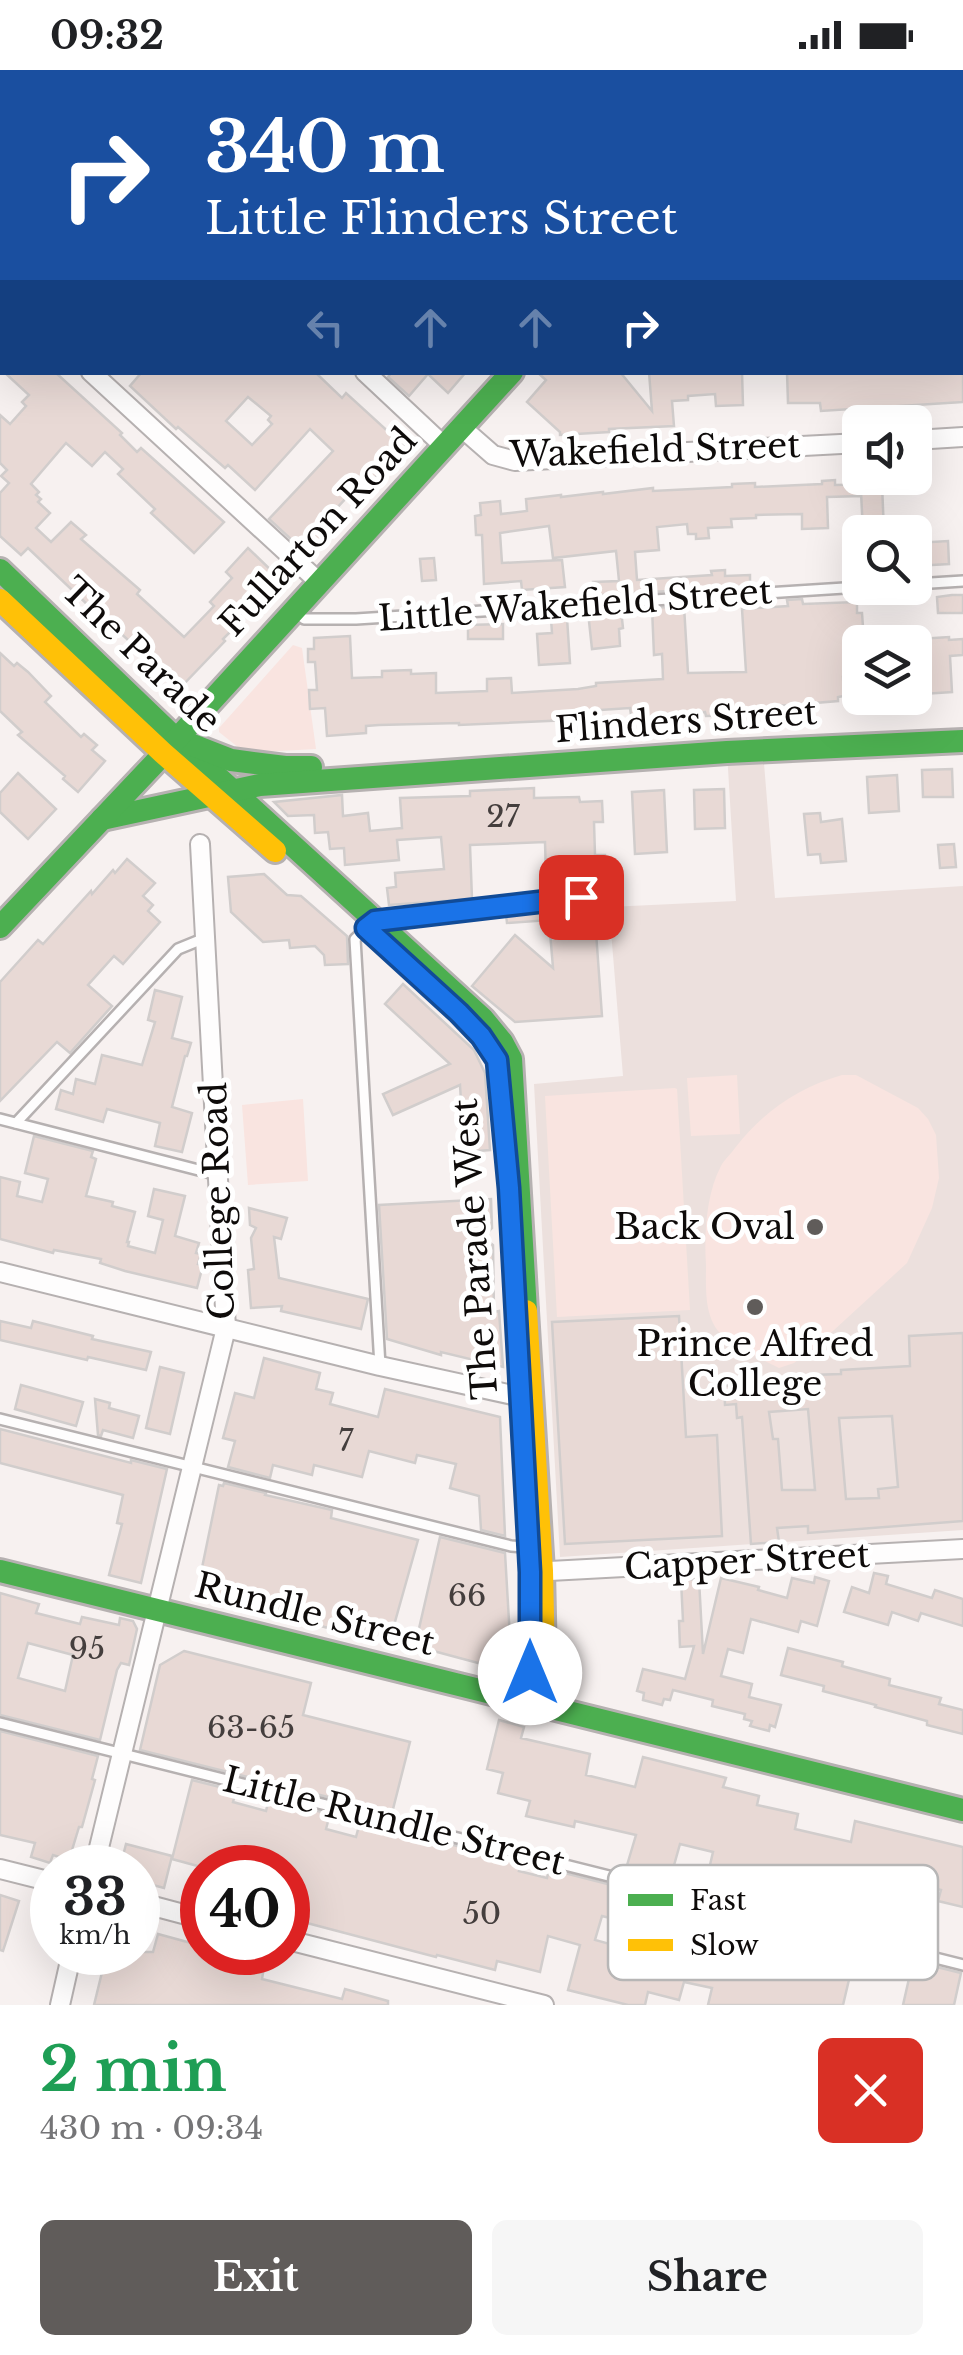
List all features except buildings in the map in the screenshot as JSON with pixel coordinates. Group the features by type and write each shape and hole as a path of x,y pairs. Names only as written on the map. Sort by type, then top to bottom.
{"main road":[{"name":"Fullarton Road","path":"0,927 509,375"},
{"name":"The Parade","path":"0,570 11,609 223,794"},
{"path":"200,712 204,738 231,760"},
{"name":"Flinders Street","path":"102,819 260,785 728,752 963,741"},
{"name":"Flinders Street","path":"170,746 284,767 534,766"},
{"name":"The Parade West","path":"223,794 483,1020 511,1058 535,1560 538,1705"},
{"name":"Rundle Street","path":"0,1571 963,1810"}],"street":[{"path":"95,375 319,582"},
{"path":"368,375 444,446"},
{"name":"Wakefield Street","path":"461,428 493,455 514,461 842,444"},
{"path":"932,439 963,438"},
{"name":"College Road","path":"100,1845 226,1328 200,844"},
{"path":"0,1272 526,1398"},
{"name":"Capper Street","path":"535,1560 963,1550"},
{"path":"0,1869 30,1876"},
{"path":"310,1946 544,2005"},
{"path":"60,2005 67,1975"}],"lane":[{"path":"932,583 963,580"},
{"name":"Little Wakefield Street","path":"292,609 304,618 356,619 842,588"},
{"path":"380,1366 355,939 370,924 581,897"},
{"path":"16,1123 178,949 205,938"},
{"path":"0,1119 218,1174"},
{"path":"0,1419 510,1546 535,1560"},
{"name":"Little Rundle Street","path":"0,1723 608,1876"},
{"name":"Little Rundle Street","path":"938,1959 963,1965"}],"shaded area":[{"path":"293,645 302,648 316,749 262,752 239,748 219,728"},
{"name":"Prince Alfred College","path":"763,751 775,898 963,886 963,1530 560,1557 534,1084 623,1076 609,907 736,901 727,752"},
{"path":"737,1075 740,1134 691,1136 687,1078"},
{"name":"Back Oval","path":"842,1075 856,1075 918,1108 936,1135 939,1178 932,1208 907,1263 821,1342 794,1363 779,1368 724,1336 714,1325 707,1300 705,1253 709,1202 722,1164 757,1123 796,1094"},
{"path":"675,1088 690,1310 557,1317 545,1096"},
{"path":"303,1099 308,1181 248,1185 242,1105"}],"traffic: fast":[{"path":"0,927 509,375"},
{"path":"0,570 176,739 483,1019 502,1042 511,1059 526,1311"},
{"path":"102,819 260,785 727,752 963,741"},
{"path":"190,744 231,760 311,767"},
{"path":"0,1571 963,1810"}],"traffic: slow":[{"path":"0,600 163,753 275,851"},
{"path":"526,1311 542,1571 545,1707"}],"place":[{"name":"Back Oval","path":"815,1227"},
{"name":"Prince Alfred College","path":"755,1307"}],"route":[{"path":"530,1673 530,1572 509,1188 497,1060 459,1013 366,928 375,921 581,897"}]}
